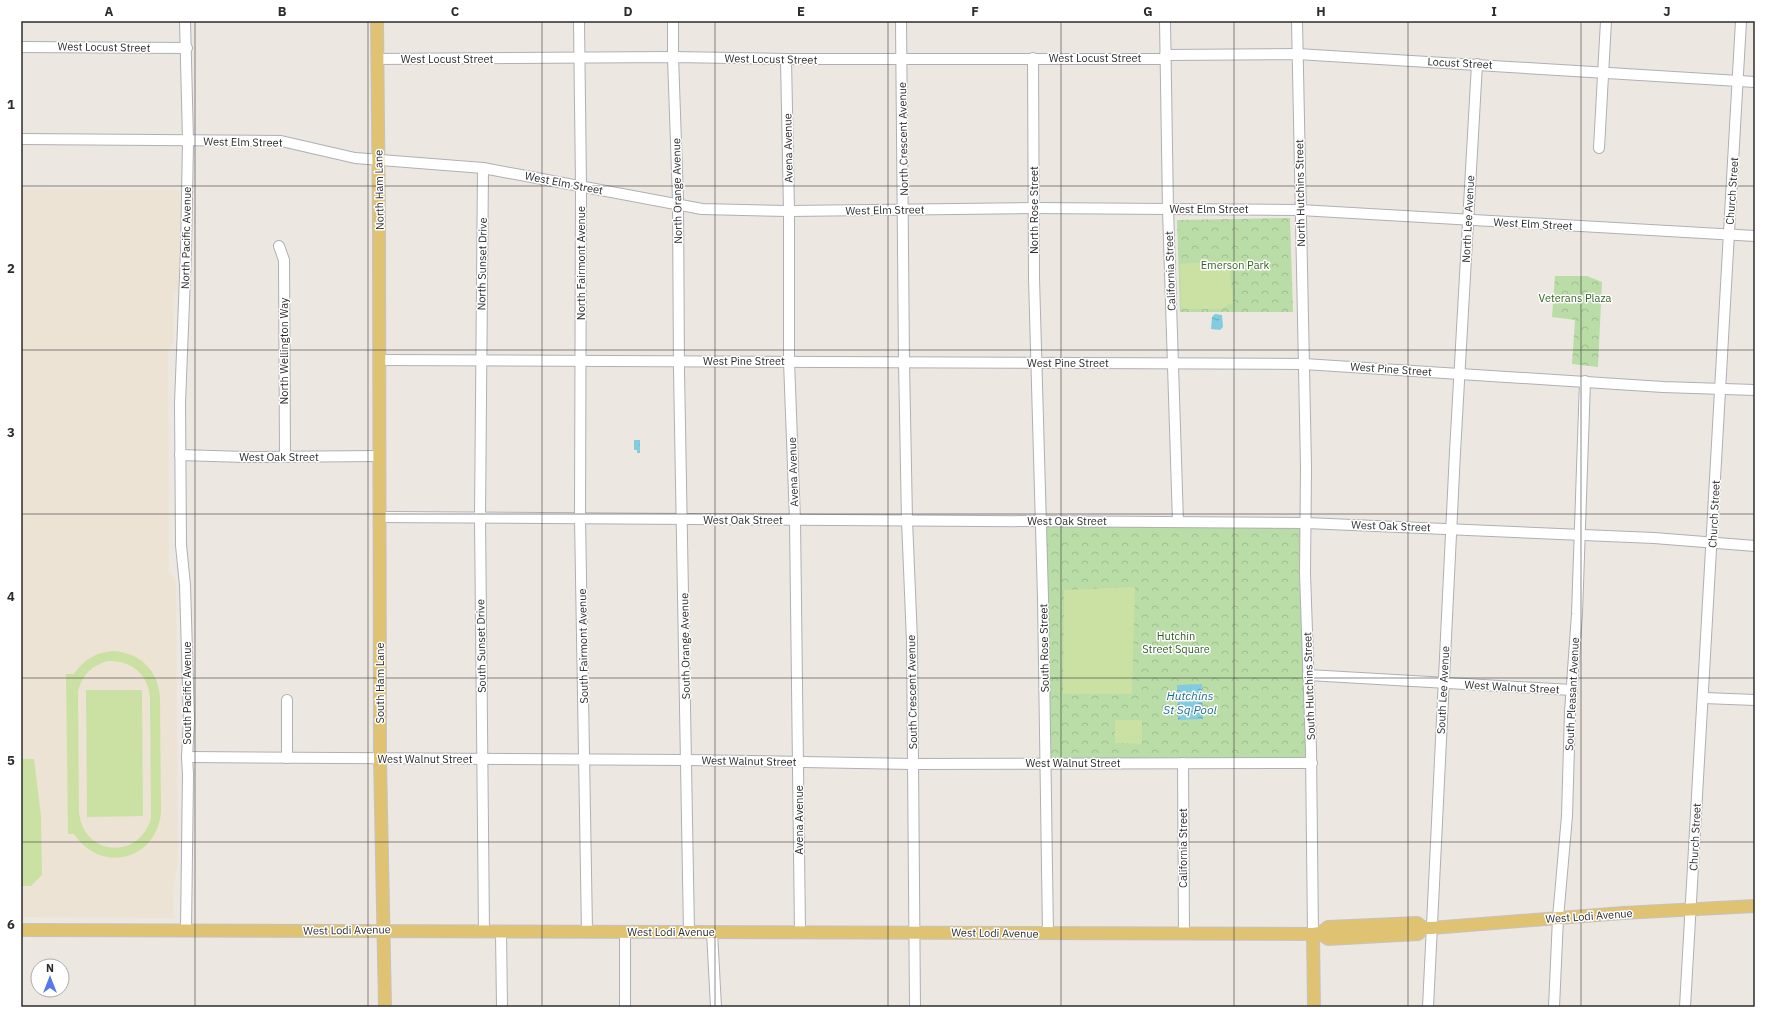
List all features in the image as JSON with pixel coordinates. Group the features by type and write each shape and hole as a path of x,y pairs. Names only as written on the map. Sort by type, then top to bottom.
{"main road":[{"name":"North Ham Lane","path":"377,21 379,360"},
{"name":"South Ham Lane","path":"379,360 381,644 380,759 382,930 385,1007"},
{"name":"West Lodi Avenue","path":"21,930 914,932 1048,934 1317,933 1328,927 1417,923 1428,928 1558,918 1755,906"},
{"name":"South Hutchins Street","path":"1314,1007 1317,933"}],"street":[{"name":"North Pacific Avenue","path":"180,455 180,396 186,290 188,141 185,21"},
{"name":"North Fairmont Avenue","path":"579,21 581,360"},
{"name":"North Orange Avenue","path":"673,21 678,205 679,360"},
{"name":"North Crescent Avenue","path":"901,21 905,376"},
{"name":"California Street","path":"1165,21 1168,209 1178,522"},
{"name":"North Hutchins Street","path":"1297,21 1304,364"},
{"path":"1599,148 1606,21"},
{"name":"Church Street","path":"1685,1007 1704,698 1741,21"},
{"name":"West Locust Street","path":"21,46 186,48"},
{"name":"Locust Street","path":"1165,57 1297,54 1755,82"},
{"name":"West Locust Street","path":"377,59 580,59 673,57 786,59 1165,57"},
{"name":"North Rose Street","path":"1033,58 1034,278 1037,362"},
{"name":"Avena Avenue","path":"786,59 789,211 789,361 795,520 800,932"},
{"name":"North Lee Avenue","path":"1460,374 1477,64"},
{"name":"West Elm Street","path":"21,139 281,141 355,158 426,162 483,168 678,205 728,210 789,211 1034,208 1300,210 1755,236"},
{"name":"North Sunset Drive","path":"481,360 483,168"},
{"name":"North Wellington Way","path":"279,246 284,260 285,457"},
{"name":"West Pine Street","path":"379,360 679,360 1304,364 1670,387 1755,390"},
{"name":"South Sunset Drive","path":"481,360 480,518 484,932"},
{"name":"South Fairmont Avenue","path":"581,360 580,518 587,931"},
{"name":"South Orange Avenue","path":"679,360 689,932"},
{"name":"South Rose Street","path":"1037,362 1047,762 1048,934"},
{"name":"South Hutchins Street","path":"1304,364 1306,522 1304,573 1317,933"},
{"name":"South Lee Avenue","path":"1428,1007 1428,928 1460,374"},
{"name":"South Crescent Avenue","path":"905,376 907,520 912,641 915,1007"},
{"name":"South Pleasant Avenue","path":"1554,1007 1558,918 1567,816 1580,535 1585,381"},
{"name":"West Oak Street","path":"180,455 285,457 379,456"},
{"name":"South Pacific Avenue","path":"180,455 181,545 185,585 189,721 187,757 186,930"},
{"name":"West Oak Street","path":"379,517 1041,522 1306,522 1654,538 1712,544 1755,546"},
{"name":"West Walnut Street","path":"1308,675 1443,684 1572,690"},
{"path":"1704,698 1755,700"},
{"path":"287,700 287,758"},
{"name":"West Walnut Street","path":"187,757 584,759 913,764 1047,762 1312,763"},
{"name":"California Street","path":"1183,763 1184,933"},
{"path":"501,932 502,1007"},
{"path":"625,932 625,1007"},
{"path":"712,932 716,1007"}],"shaded area":[{"path":"21,189 180,190 181,293 173,293 174,341 168,351 169,572 176,582 178,863 173,889 174,918 21,917"}],"green space":[{"name":"Emerson Park","path":"1290,218 1293,312 1180,312 1177,220"},
{"path":"1229,260 1233,303 1221,309 1181,309 1180,264"},
{"name":"Veterans Plaza","path":"1555,276 1587,276 1602,282 1598,367 1572,364 1575,320 1552,317"},
{"name":"Hutchin Street Square","path":"1041,522 1306,523 1312,763 1047,763"},
{"path":"1135,587 1132,694 1063,694 1064,590"},
{"path":"107,652 123,652 139,659 146,665 156,679 160,697 161,812 157,828 150,841 139,851 126,856 112,858 98,855 85,847 74,834 68,834 66,674 74,674 86,661 96,655","holes":["108,661 124,663 137,670 142,675 149,689 151,818 145,832 135,841 124,847 112,848 100,845 90,838 83,827 79,812 78,691 82,680 93,668"]},
{"path":"86,690 142,690 143,816 87,817"},
{"path":"1115,720 1142,720 1142,744 1115,743"},
{"path":"21,759 34,759 41,816 42,875 31,886 21,886"}],"water":[{"path":"1215,314 1222,315 1223,327 1220,330 1211,329 1212,317"},
{"path":"634,440 640,440 640,453 637,453 637,450 634,450"},
{"name":"Hutchins St Sq Pool","path":"1202,684 1203,719 1178,720 1177,685"}]}
